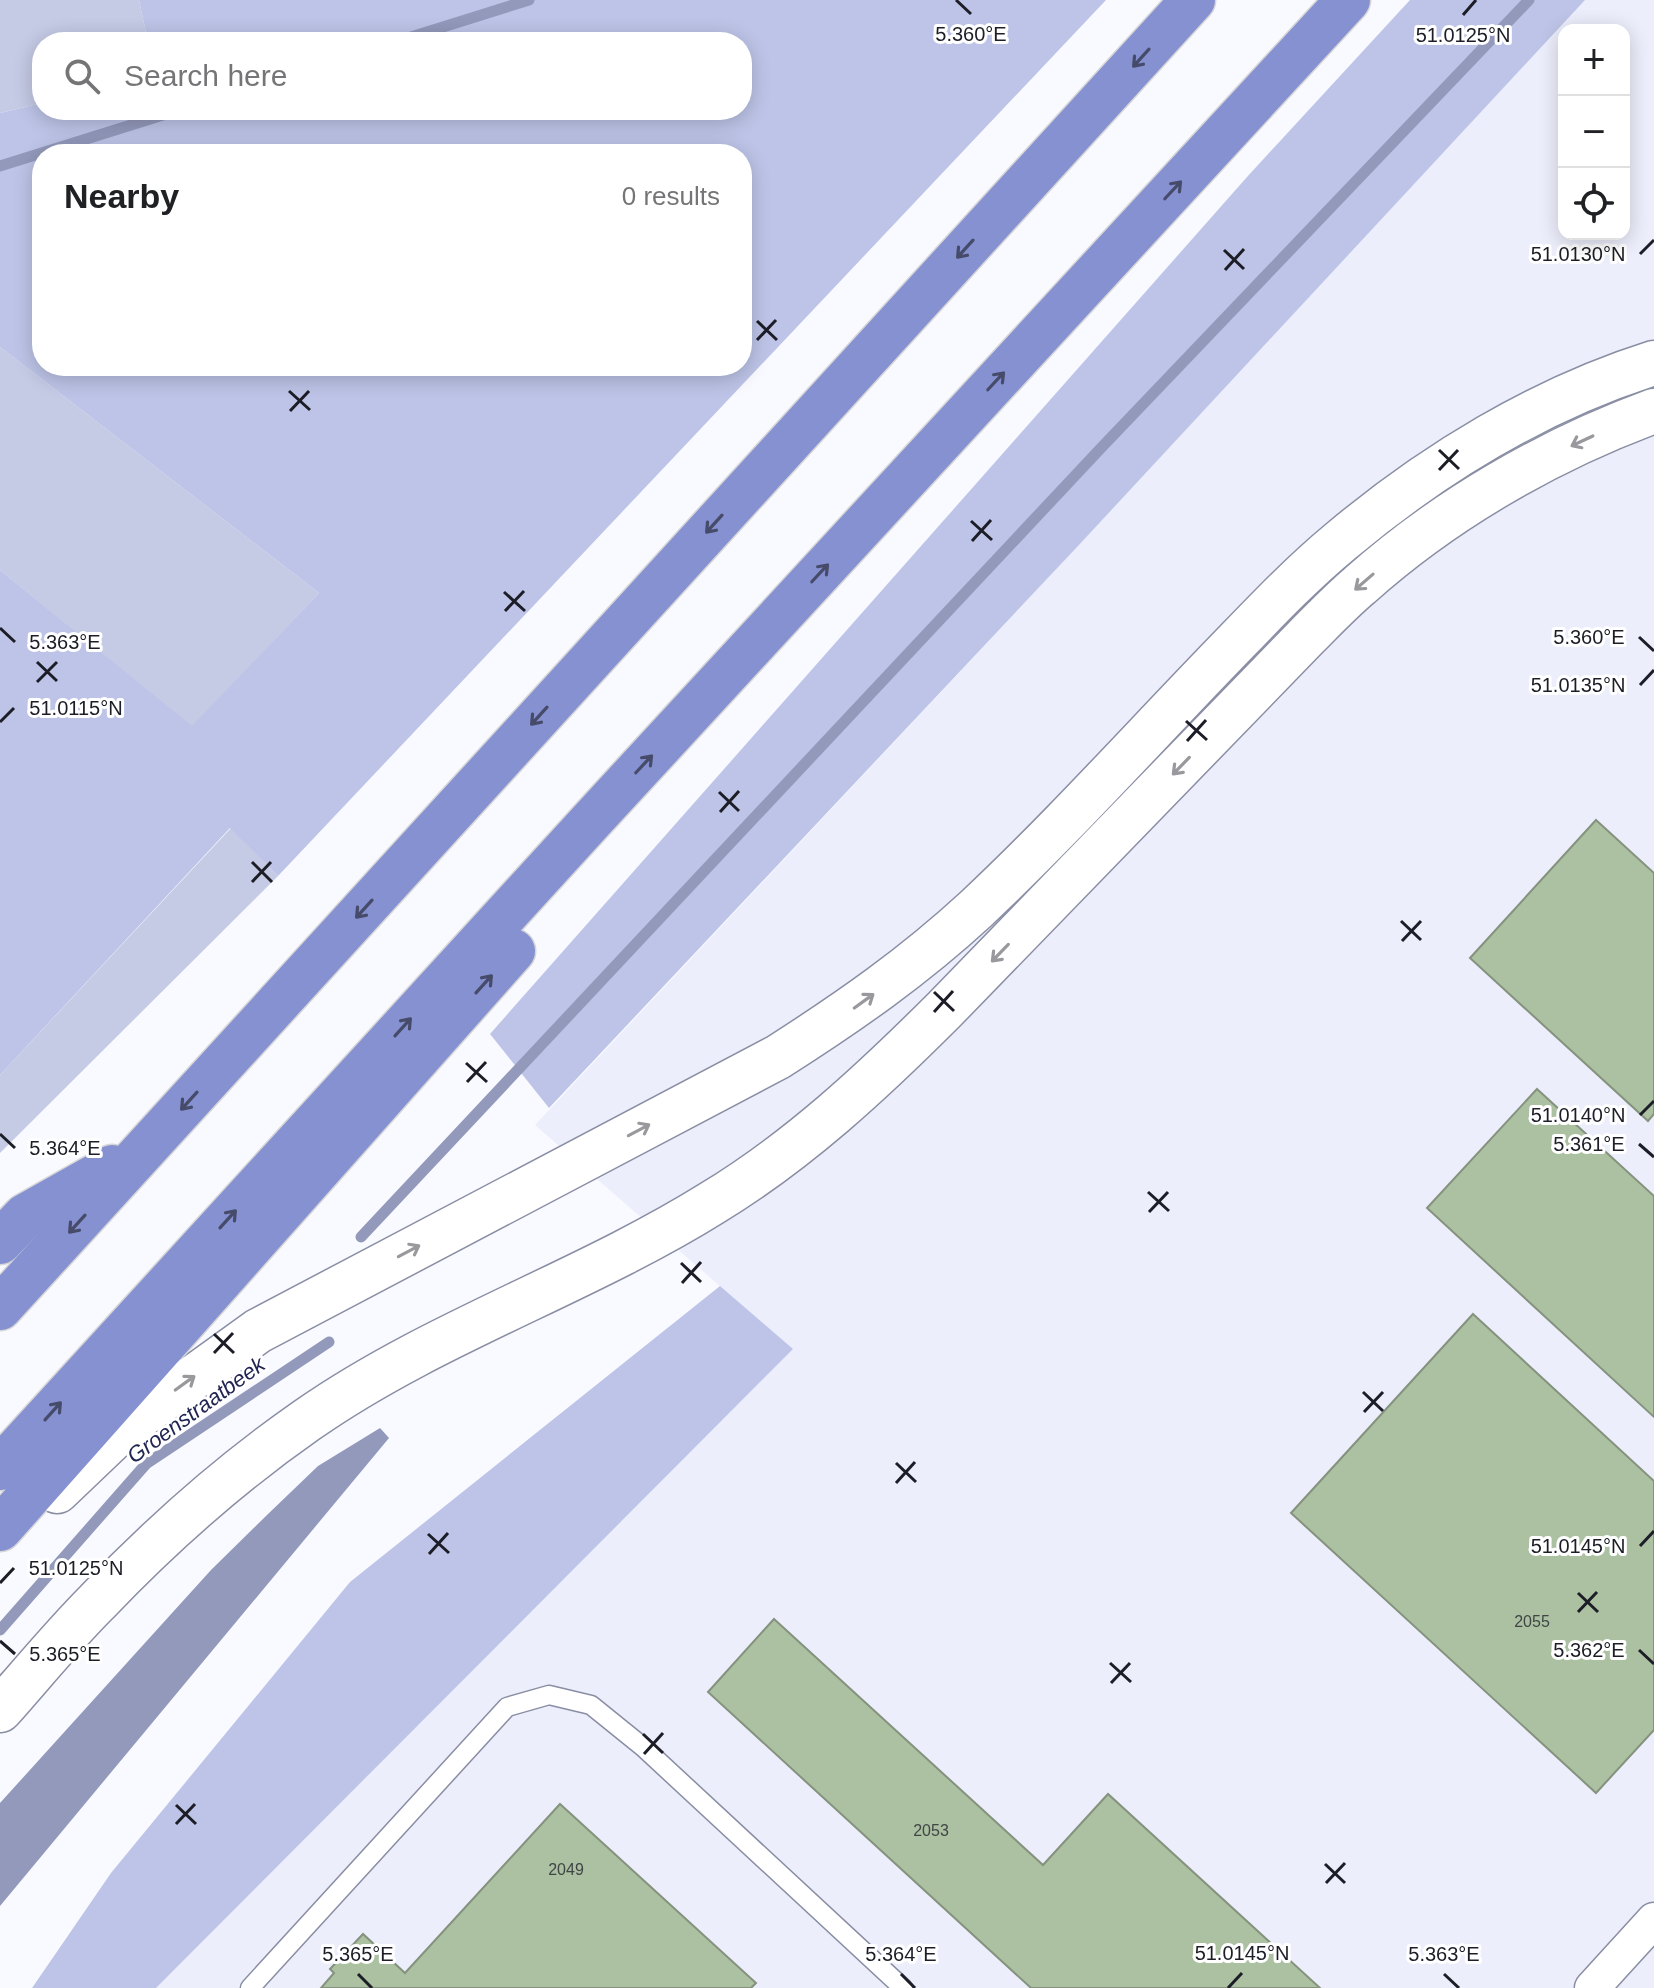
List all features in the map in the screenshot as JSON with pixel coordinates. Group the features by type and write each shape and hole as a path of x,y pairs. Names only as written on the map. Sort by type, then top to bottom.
{"highway":[{"path":"0,1308 1193,0"},
{"path":"0,1468 1348,0"},
{"path":"0,1529 561,897 591,821"},
{"path":"0,1242 25,1216 149,1146"}],"street":[{"path":"0,1544 122,1429 258,1331 778,1057 844,1015 914,964 975,909 1034,852 1282,594 1340,541 1407,489 1472,447 1541,409 1623,373 1654,363"},
{"path":"0,1710 146,1552 200,1504 309,1419 380,1375 465,1329 632,1248 714,1203 834,1114 889,1066 1360,585 1454,513 1507,480 1563,450 1654,411"},
{"path":"1592,1988 1654,1920"}],"lane":[{"path":"250,1988 507,1707 549,1695 591,1705 643,1747 903,1988"}],"shaded area":[{"path":"0,0 139,0 146,32 32,32 32,105 0,113"},
{"path":"139,0 1106,0 752,375 752,144 32,144 32,372 0,347 0,113 32,105 32,120 752,120 752,32 146,32"},
{"path":"1410,0 1585,0 1563,24 1558,24 1558,29 1078,546 549,1108 490,1034 1247,177"},
{"path":"1585,0 1654,0 1654,1988 156,1988 792,1349 535,1125 1558,29 1558,240 1630,240 1630,24 1563,24"},
{"path":"0,347 32,372 32,376 38,376 319,593 192,727 0,570"},
{"path":"38,376 751,376 278,876 230,828 0,1075 0,570 192,726 319,593"},
{"path":"231,828 278,876 0,1153 0,1075"},
{"path":"720,1286 793,1349 156,1988 32,1988 111,1873 350,1582"},
{"path":"380,1428 389,1438 0,1906 0,1803 211,1570 318,1466"}],"building":[{"path":"1596,820 1654,873 1654,1114 1648,1121 1470,958"},
{"path":"1537,1089 1654,1196 1654,1417 1427,1208"},
{"path":"1473,1314 1654,1481 1654,1730 1596,1793 1291,1513"},
{"path":"774,1619 1043,1865 1108,1794 1320,1988 1031,1988 708,1692"},
{"path":"560,1804 756,1983 751,1988 321,1988 334,1973 330,1969 363,1934 405,1973"}],"waterway":[{"path":"427,32 529,0"},
{"path":"361,1237 1101,448 1529,0"},
{"path":"70,144 147,120"},
{"path":"0,166 32,156"},
{"name":"Groenstraatbeek","path":"0,1630 146,1464 329,1342"}]}
